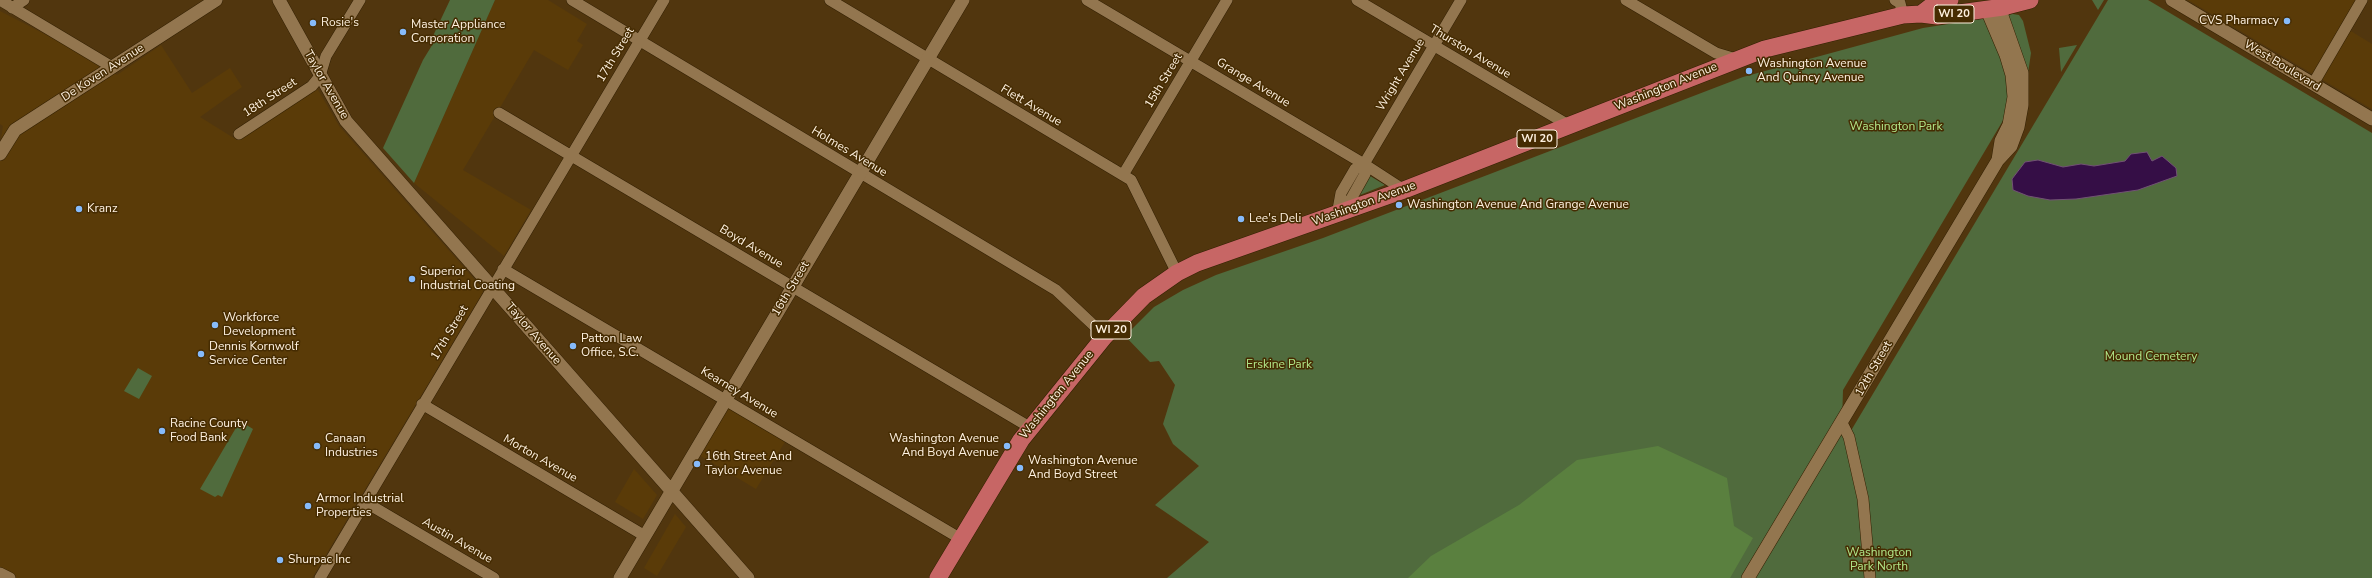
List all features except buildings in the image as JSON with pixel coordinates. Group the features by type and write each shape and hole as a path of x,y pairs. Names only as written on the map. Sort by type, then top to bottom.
{"main road":[{"name":"WI 20","path":"1921,14 1934,4 1950,0"},
{"name":"Washington Avenue","path":"938,578 1021,440 1030,428 1105,336 1144,296 1177,273 1197,263 1404,190 1570,126 1736,59 1765,49 1903,15 1921,14 1937,16 2030,0"}],"street":[{"path":"0,0 112,67"},
{"path":"12,8 24,0"},
{"name":"De Koven Avenue","path":"2,147 15,130 216,0"},
{"name":"Taylor Avenue","path":"279,0 346,121 748,578"},
{"name":"18th Street","path":"239,134 312,86 320,76 326,56 360,0"},
{"name":"Holmes Avenue","path":"572,0 1056,290 1105,336"},
{"name":"17th Street","path":"320,578 422,404 664,0"},
{"name":"Flett Avenue","path":"830,0 1131,180 1177,273"},
{"name":"16th Street","path":"620,578 963,0"},
{"name":"Grange Avenue","path":"1087,0 1364,164 1404,190"},
{"name":"15th Street","path":"1123,175 1227,0"},
{"name":"Thurston Avenue","path":"1357,0 1570,126"},
{"name":"Wright Avenue","path":"1337,214 1351,199 1365,174 1364,164 1461,0"},
{"path":"1626,0 1716,54 1736,59"},
{"path":"1895,0 1900,3 1903,15"},
{"name":"West Boulevard","path":"2172,0 2372,119"},
{"path":"2313,84 2362,0"},
{"name":"12th Street","path":"1748,578 1998,160 2001,141 2009,125 2014,97 2010,68 1995,6"},
{"name":"Boyd Avenue","path":"500,113 572,154 1030,428"},
{"name":"Kearney Avenue","path":"503,269 961,539"},
{"name":"Morton Avenue","path":"422,404 645,536"},
{"path":"1842,423 1850,437 1863,499 1870,578"},
{"name":"Austin Avenue","path":"365,502 494,578"},
{"path":"0,572 10,578"}],"shaded area":[{"path":"495,0 548,0 587,24 577,41 583,45 568,70 534,50 463,170 531,210 504,256 414,183"},
{"path":"2188,0 2356,0 2341,25 2372,44 2372,109"},
{"path":"0,11 87,56 117,75 161,45 192,93 230,68 242,87 200,117 237,140 315,90 318,90 339,126 482,288 483,292 312,578 0,578 0,146 3,126 0,124"},
{"path":"2147,152 2152,161 2162,156 2176,168 2177,176 2138,190 2076,199 2050,200 2028,196 2013,190 2012,179 2025,162 2038,160 2063,167 2081,164 2094,166 2125,161 2131,154"},
{"path":"725,400 788,437 756,489 694,452"},
{"path":"634,469 657,495 643,519 615,502"},
{"path":"675,514 686,527 657,576 644,568"}],"green space":[{"path":"450,0 495,0 414,183 383,148 423,60 434,42 433,36"},
{"path":"2092,0 2104,0 2098,10"},
{"path":"2108,0 2148,0 2372,133 2372,578 1167,578 1209,542 1155,505 1199,466 1173,444 1163,424 1175,385 1159,361 1150,362 1125,336 1154,307 1183,290 1216,275 1323,238 1743,77 1923,28 2013,14 2019,15 2023,21 2031,53 2027,80 1843,390 1842,423 1846,439"},
{"path":"2077,45 2061,72 2059,48"},
{"path":"1370,176 1385,185 1360,195 1360,194"},
{"path":"138,368 152,376 139,399 124,391"},
{"path":"240,421 253,429 222,497 218,495 215,497 200,489"},
{"path":"1658,446 1727,478 1734,526 1753,538 1730,578 1408,578 1431,556 1519,505 1577,460"}],"place":[{"name":"CVS Pharmacy","path":"2287,21"},
{"name":"Rosie's","path":"313,23"},
{"name":"Master Appliance Corporation","path":"403,32"},
{"name":"Washington Avenue And Quincy Avenue","path":"1749,71"},
{"name":"Washington Avenue And Grange Avenue","path":"1399,205"},
{"name":"Kranz","path":"79,209"},
{"name":"Lee's Deli","path":"1241,219"},
{"name":"Superior Industrial Coating","path":"412,279"},
{"name":"Workforce Development","path":"215,325"},
{"name":"Patton Law Office, S.C.","path":"573,346"},
{"name":"Dennis Kornwolf Service Center","path":"201,354"},
{"name":"Racine County Food Bank","path":"162,431"},
{"name":"Canaan Industries","path":"317,446"},
{"name":"Washington Avenue And Boyd Avenue","path":"1007,446"},
{"name":"16th Street And Taylor Avenue","path":"697,464"},
{"name":"Washington Avenue And Boyd Street","path":"1020,468"},
{"name":"Armor Industrial Properties","path":"308,506"},
{"name":"Shurpac Inc","path":"280,560"}],"park label":[{"name":"Washington Park","path":"1896,127"},
{"name":"Mound Cemetery","path":"2151,357"},
{"name":"Erskine Park","path":"1279,365"},
{"name":"Washington Park North","path":"1879,560"}]}
